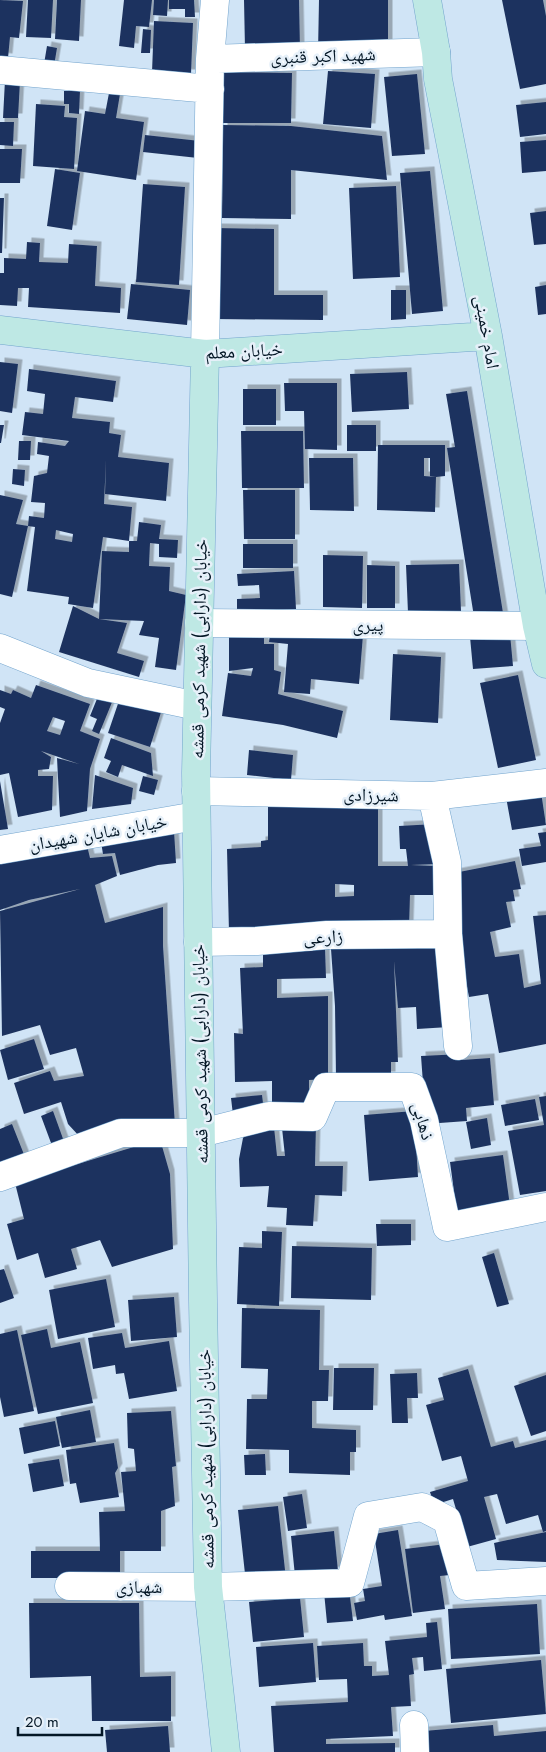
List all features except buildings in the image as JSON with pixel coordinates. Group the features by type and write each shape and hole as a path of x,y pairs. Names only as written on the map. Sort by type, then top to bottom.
{"street":[{"path":"205,354 210,59 215,0"},
{"name":"امام خمینی","path":"427,0 436,52 438,79 488,336 537,626 546,664"},
{"name":"شهید اکبر قنبری","path":"210,59 436,52"},
{"path":"0,70 210,89"},
{"name":"خیابان معلم","path":"0,330 205,354 488,336"},
{"name":"خیابان (دارابی) شهید کرمی قمشه","path":"205,354 197,706 198,942 208,1587 226,1752"},
{"name":"پیری","path":"199,624 537,626"},
{"path":"0,648 88,683 197,706"},
{"name":"شیرزادی","path":"196,803 432,796 546,783"},
{"path":"432,796 447,862 448,934 458,1046"},
{"name":"خیابان شایان شهیدان","path":"0,850 196,803"},
{"name":"زارعی","path":"198,942 257,941 327,935 448,934"},
{"name":"ذهابی","path":"201,1133 269,1116 313,1117 326,1087 412,1087 424,1120 447,1227 546,1207"},
{"path":"0,1177 122,1133 201,1133"},
{"name":"شهبازی","path":"69,1586 208,1587 350,1583 368,1516 422,1508 447,1520 466,1586 546,1581"},
{"path":"414,1724 415,1752"}]}
